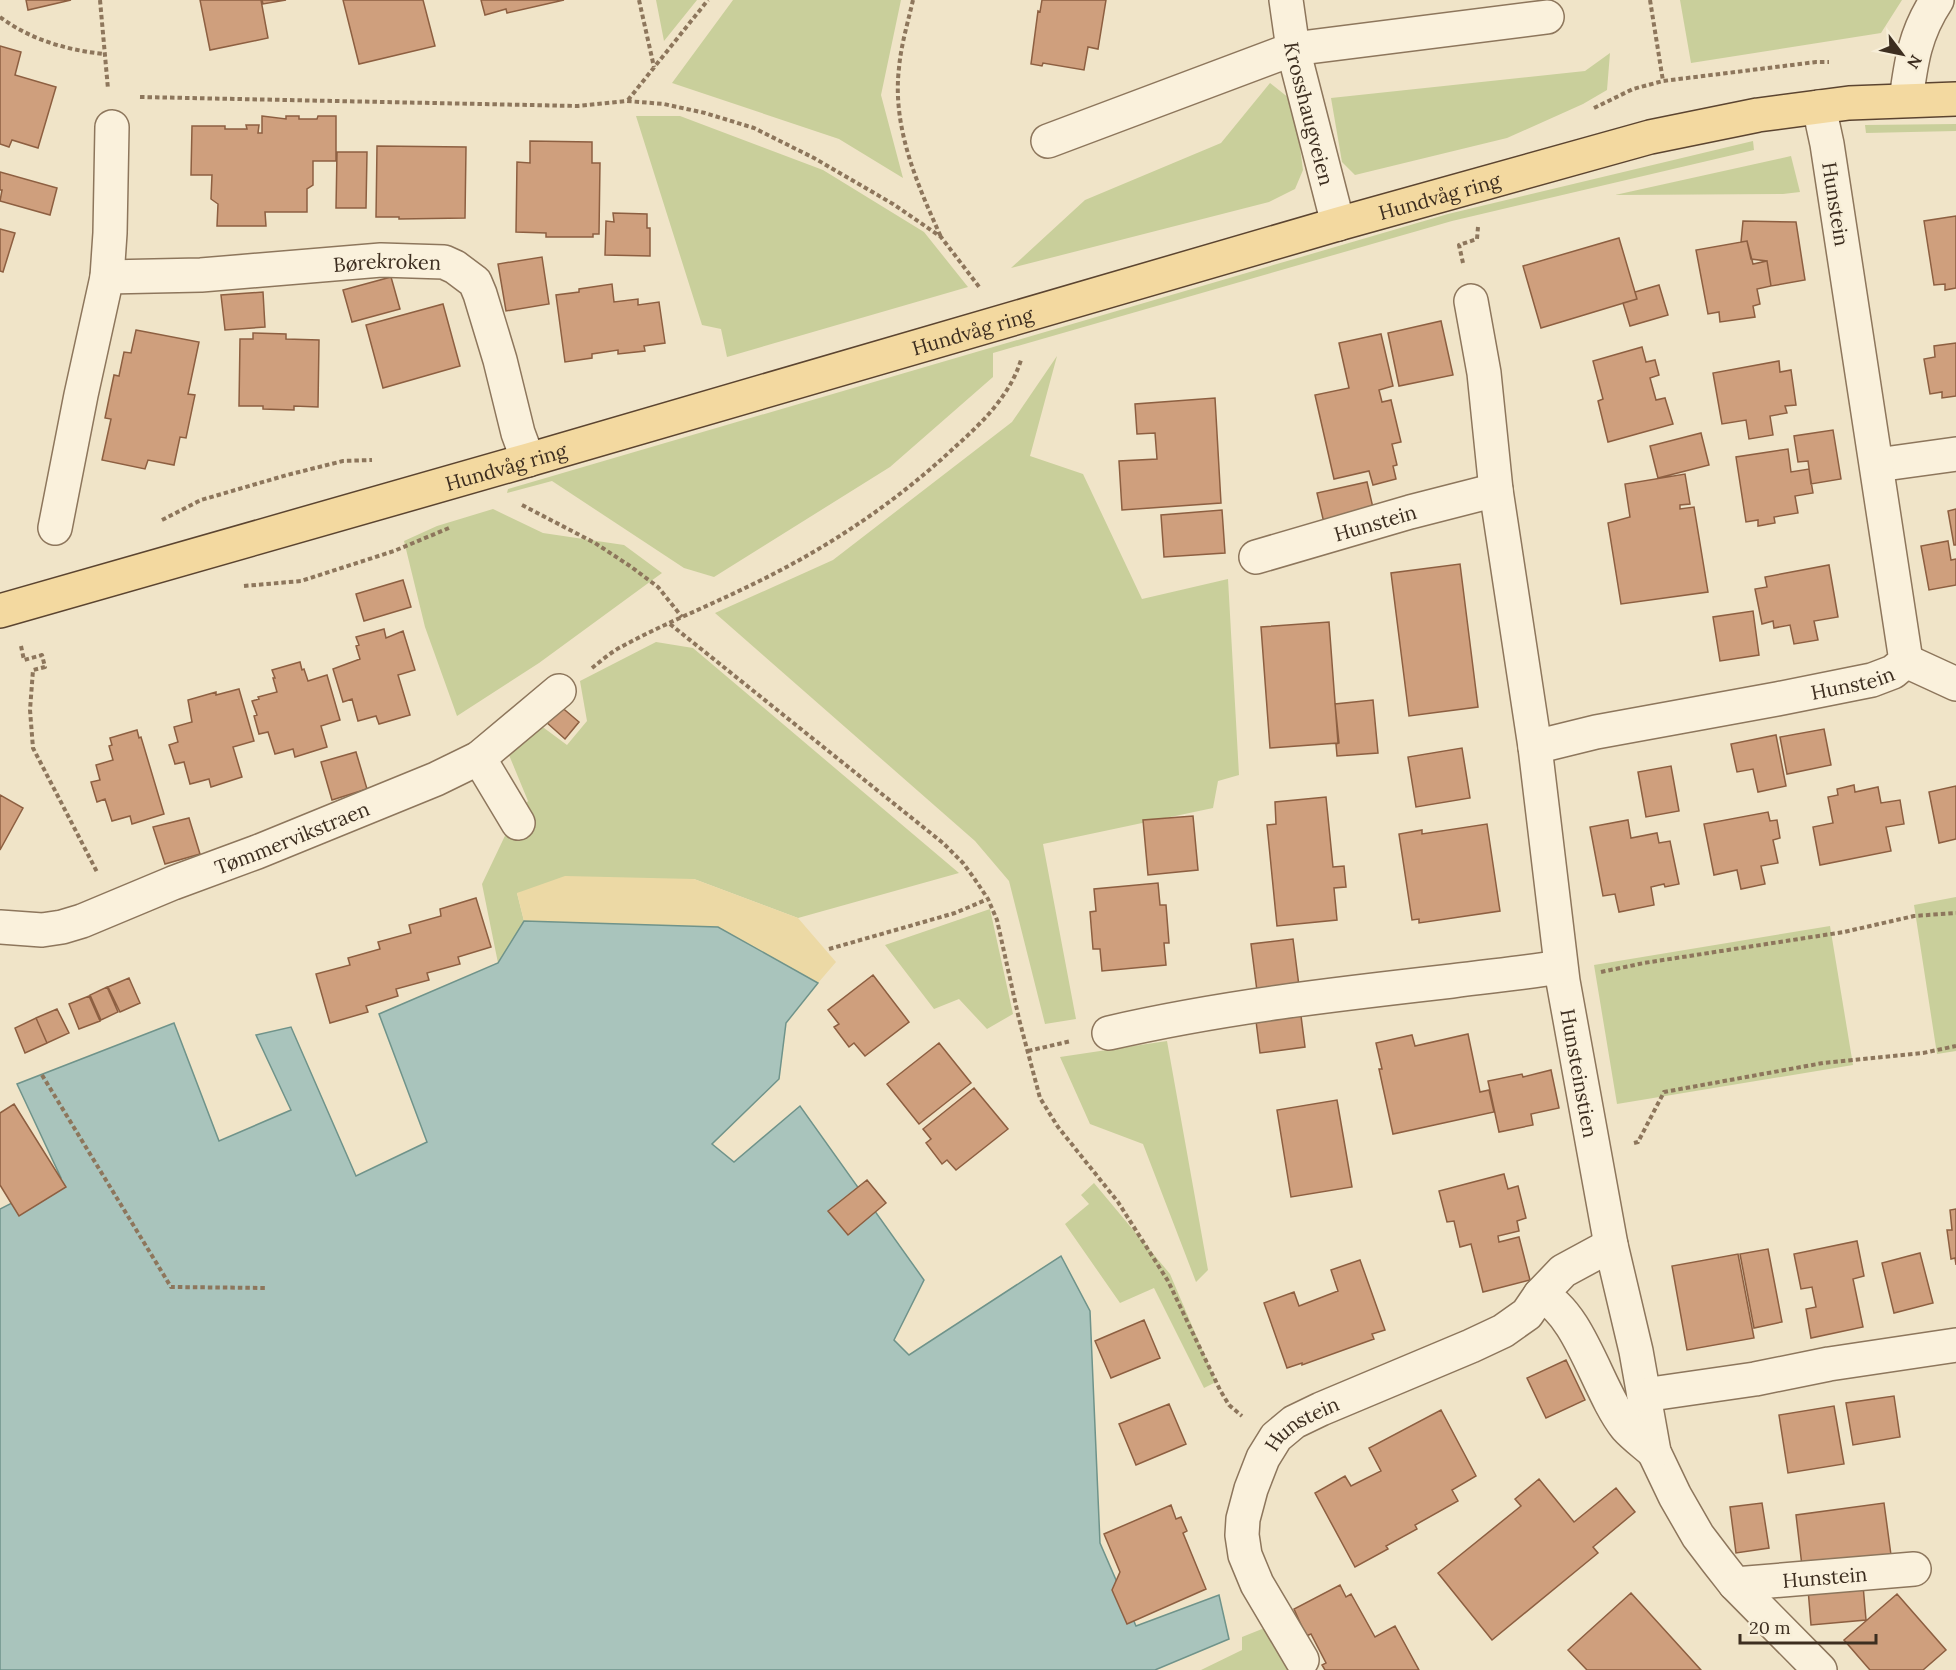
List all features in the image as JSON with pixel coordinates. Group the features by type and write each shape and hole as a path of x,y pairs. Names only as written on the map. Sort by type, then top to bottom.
{"main road":[{"name":"Hundvåg ring","path":"0,611 1338,224 1650,137 1758,116 1849,103 1956,99"}],"street":[{"name":"Krosshaugveien","path":"1286,0 1293,49 1338,224"},
{"path":"1906,100 1912,55 1919,32 1937,0"},
{"path":"1048,141 1293,49 1547,17"},
{"name":"Hunstein","path":"1535,747 1596,732 1872,680 1893,672 1906,662 1827,144 1819,107"},
{"path":"55,528 107,277 110,233 111,113"},
{"name":"Børekroken","path":"107,277 201,274 381,260 444,262 456,267 475,282 480,294 518,433 528,460"},
{"path":"1471,301 1484,373 1496,490 1535,747"},
{"path":"1877,465 1956,454"},
{"name":"Hunstein","path":"1256,556 1496,490"},
{"path":"1906,662 1956,684"},
{"name":"Tømmervikstraen","path":"0,927 42,930 62,927 257,852 436,779 479,758 559,691"},
{"name":"Hunsteinstien","path":"1535,747 1562,974 1611,1245 1644,1395 1654,1452 1675,1496 1698,1536 1735,1584 1820,1670"},
{"path":"479,758 518,823"},
{"path":"1109,1033 1159,1022 1293,1001 1455,980 1562,974"},
{"name":"Hunstein","path":"1302,1660 1257,1584 1245,1555 1242,1535 1243,1519 1254,1481 1263,1458 1276,1437 1294,1422 1321,1408 1503,1331 1527,1314 1540,1295 1563,1271 1590,1254 1611,1245"},
{"path":"1540,1295 1551,1300 1573,1328 1602,1386 1627,1427 1654,1452"},
{"path":"1644,1395 1956,1345"},
{"name":"Hunstein","path":"1735,1584 1914,1569"}],"path":[{"path":"100,0 111,113 159,97 578,106 627,101 664,104 705,113 754,128 893,204 941,237"},
{"path":"639,0 655,67"},
{"path":"627,101 708,0"},
{"path":"913,0 899,68 898,94 909,159 920,191 941,237 986,295"},
{"path":"1650,0 1663,81"},
{"path":"0,17 55,45 82,52 104,54"},
{"path":"559,691 620,647 802,559 867,519 921,479 977,427 1003,397 1017,371 1022,355"},
{"path":"513,500 595,543 630,566 658,587 682,617"},
{"path":"670,624 943,843 963,863 988,899 998,920 1040,1098 1058,1127 1118,1202 1168,1281 1196,1343 1229,1405 1237,1413 1276,1437"},
{"path":"20,645 24,660 42,656 45,667 33,670 30,710 33,748 116,907"},
{"path":"829,949 955,913 988,899"},
{"path":"1562,974 1844,932 1914,916 1956,913"},
{"path":"1594,1151 1638,1142 1664,1092 1823,1063 1923,1053 1956,1046"},
{"path":"42,1075 171,1287 267,1288"}],"green space":[{"path":"656,0 697,0 664,41"},
{"path":"733,0 901,0 881,95 903,178 839,139 672,83"},
{"path":"1680,0 1902,0 1881,33 1691,63"},
{"path":"1610,53 1607,90 1583,104 1507,138 1355,175 1342,162 1331,98 1585,71"},
{"path":"1270,83 1294,102 1303,170 1295,189 1269,202 1011,268 1085,200 1221,143"},
{"path":"636,116 680,116 823,170 924,232 968,287 727,357 721,329 702,325"},
{"path":"1956,124 1956,131 1866,133 1865,125"},
{"path":"1753,141 1754,150 1452,221 993,353 993,377 890,467 714,577 684,568 552,481 507,493 508,489 1448,214"},
{"path":"1791,156 1800,192 1615,195"},
{"path":"1057,356 1030,456 1083,474 1142,599 1228,579 1239,775 1218,781 1213,808 1043,844 1076,1019 1045,1024 1009,881 975,841 715,613 833,560 1012,422"},
{"path":"493,509 543,533 624,545 662,573 539,663 457,716 425,627 404,541 437,526"},
{"path":"656,642 693,648 959,873 798,918 694,879 517,893 524,921 498,963 482,884 513,819 528,801 509,755 540,725 567,745 587,721 580,681"},
{"path":"1956,897 1956,1051 1937,1054 1914,905"},
{"path":"990,909 1013,1014 987,1029 959,999 934,1009 885,945"},
{"path":"1830,926 1853,1065 1617,1104 1594,965"},
{"path":"1167,1041 1208,1270 1196,1282 1143,1144 1090,1124 1060,1057"},
{"path":"1094,1183 1170,1274 1216,1382 1204,1388 1154,1288 1120,1303 1065,1224 1089,1204 1081,1195"},
{"path":"1272,1625 1299,1670 1201,1670 1242,1650 1242,1637"}],"sand":[{"path":"565,876 694,879 798,918 836,962 818,983 718,927 524,921 517,893"}],"water":[{"path":"524,921 718,927 818,983 786,1023 779,1079 712,1144 734,1162 800,1106 924,1280 894,1340 909,1355 1061,1256 1090,1311 1100,1543 1136,1626 1219,1595 1229,1639 1155,1670 0,1670 0,1209 61,1178 17,1084 174,1023 219,1141 291,1110 256,1035 291,1027 356,1176 427,1142 379,1014 498,963"}],"building":[{"path":"26,0 71,0 28,10"},
{"path":"200,0 261,0 268,38 210,50"},
{"path":"262,0 286,0 263,4"},
{"path":"343,0 423,0 435,46 359,64"},
{"path":"481,0 564,0 507,13 506,9 485,15"},
{"path":"1042,0 1106,0 1098,49 1088,47 1084,70 1043,63 1042,66 1031,64 1038,11 1040,12"},
{"path":"0,46 21,52 15,75 56,87 38,148 12,140 9,147 0,144"},
{"path":"262,116 286,119 286,116 299,116 299,119 317,119 318,116 336,116 336,161 313,161 313,185 307,189 307,212 265,212 266,226 217,226 218,204 211,199 212,175 191,175 192,126 247,129 246,125 259,125 258,133 262,133"},
{"path":"530,141 592,142 592,163 600,163 599,234 593,234 593,237 546,237 546,233 516,232 517,162 530,163"},
{"path":"377,146 466,147 465,218 376,217"},
{"path":"337,152 367,152 366,208 336,208"},
{"path":"0,172 57,188 50,215 0,201 2,190 0,190"},
{"path":"613,213 647,214 647,228 650,228 650,256 605,255 606,221 614,222"},
{"path":"1956,216 1956,288 1945,290 1945,284 1934,285 1924,221"},
{"path":"1743,221 1796,222 1805,280 1771,286 1767,261 1751,259 1747,241 1741,242"},
{"path":"0,229 15,233 3,272 0,271"},
{"path":"1619,238 1637,299 1541,328 1523,266"},
{"path":"1747,241 1753,264 1767,261 1771,286 1757,289 1760,304 1753,306 1755,317 1720,322 1719,312 1708,314 1696,250"},
{"path":"542,257 549,304 506,311 498,264"},
{"path":"391,277 400,309 352,322 343,290"},
{"path":"612,284 614,302 638,299 638,305 659,302 665,343 644,346 645,351 618,354 618,350 592,354 592,358 565,362 556,295"},
{"path":"1659,285 1668,315 1630,326 1623,303 1637,299 1635,292"},
{"path":"263,292 265,327 225,330 221,295"},
{"path":"443,304 460,366 383,388 366,325"},
{"path":"1441,321 1453,375 1399,386 1388,333"},
{"path":"136,330 199,342 188,394 195,395 186,438 180,437 174,465 148,460 145,469 102,460 111,419 105,418 114,375 119,376 124,352 131,353"},
{"path":"253,333 286,334 286,339 319,340 318,407 294,406 294,410 239,406 240,339 253,339"},
{"path":"1381,334 1393,386 1379,390 1382,402 1391,400 1401,442 1392,444 1397,465 1393,466 1396,479 1373,485 1369,471 1334,479 1315,395 1349,388 1339,343"},
{"path":"1956,343 1956,396 1942,398 1942,392 1930,394 1924,359 1935,357 1934,346"},
{"path":"1642,347 1646,362 1655,360 1659,375 1650,378 1656,400 1665,398 1673,424 1608,442 1598,401 1603,399 1593,361"},
{"path":"1779,361 1780,372 1791,370 1796,405 1785,406 1787,413 1770,416 1773,435 1749,439 1746,420 1722,424 1713,373"},
{"path":"1215,398 1221,503 1122,510 1119,461 1157,459 1155,433 1137,434 1135,404"},
{"path":"1833,430 1841,479 1811,484 1808,461 1798,462 1794,436"},
{"path":"1701,433 1709,465 1658,478 1650,446"},
{"path":"1788,449 1791,472 1809,469 1813,493 1795,496 1798,513 1774,517 1775,523 1758,526 1758,520 1746,522 1736,457"},
{"path":"1685,474 1690,504 1680,505 1680,509 1694,507 1708,592 1621,604 1608,523 1630,517 1625,484"},
{"path":"1367,482 1374,512 1324,523 1317,493"},
{"path":"1956,509 1956,545 1954,545 1948,511"},
{"path":"1222,510 1225,553 1164,557 1161,515"},
{"path":"1948,541 1951,560 1956,559 1956,585 1929,590 1921,546"},
{"path":"1460,564 1478,707 1409,716 1391,573"},
{"path":"1829,565 1838,617 1814,621 1818,640 1794,644 1790,625 1774,628 1773,621 1762,624 1755,589 1767,587 1765,577"},
{"path":"403,580 411,607 364,621 356,594"},
{"path":"1753,611 1759,655 1720,661 1713,617"},
{"path":"1329,622 1338,743 1270,748 1261,627"},
{"path":"384,629 386,638 403,631 415,670 398,675 410,715 379,724 376,716 358,721 352,699 343,702 333,669 360,659 356,637"},
{"path":"300,662 308,681 327,675 340,720 321,726 327,747 295,757 293,749 275,754 268,732 259,734 254,716 257,715 252,701 277,692 272,670"},
{"path":"239,689 254,741 233,747 242,777 211,787 209,779 190,784 184,762 175,764 169,745 178,742 174,727 192,722 188,700 216,692 216,695"},
{"path":"1373,700 1378,753 1337,756 1336,744 1339,743 1335,704"},
{"path":"559,705 579,722 565,739 545,721"},
{"path":"1824,729 1831,765 1787,774 1780,737"},
{"path":"137,730 164,814 132,824 130,816 112,821 105,799 97,802 91,782 100,780 96,765 113,760 109,746 112,745 110,738"},
{"path":"1776,735 1786,786 1758,792 1753,769 1737,772 1731,744"},
{"path":"1462,748 1470,798 1416,807 1408,757"},
{"path":"356,752 367,789 332,800 321,762"},
{"path":"1671,766 1679,811 1646,817 1638,772"},
{"path":"1854,785 1855,792 1878,787 1881,803 1900,800 1904,824 1886,827 1891,851 1820,865 1813,827 1833,823 1828,797 1838,795 1837,789"},
{"path":"1956,786 1956,839 1939,843 1929,792"},
{"path":"0,795 23,808 0,850"},
{"path":"1326,797 1333,867 1344,866 1346,887 1334,888 1337,920 1277,926 1267,825 1276,824 1275,802"},
{"path":"1768,812 1770,821 1777,820 1780,838 1773,840 1778,863 1761,866 1765,884 1741,889 1737,870 1714,875 1704,824"},
{"path":"1193,816 1198,870 1148,875 1143,820"},
{"path":"189,818 200,854 165,864 153,827"},
{"path":"1628,820 1631,838 1657,833 1659,843 1670,841 1679,884 1651,887 1654,905 1619,912 1615,894 1603,896 1590,827"},
{"path":"1487,824 1500,911 1419,923 1419,919 1412,920 1399,834 1422,830 1422,834"},
{"path":"1158,883 1160,905 1166,905 1169,943 1164,943 1166,965 1102,971 1100,949 1093,949 1090,912 1096,911 1094,889"},
{"path":"476,898 491,947 458,957 460,964 427,973 429,980 396,989 398,996 366,1006 368,1012 330,1023 316,974 350,965 348,958 380,949 378,942 411,933 409,925 441,916 440,909"},
{"path":"1293,939 1299,986 1257,991 1251,944"},
{"path":"873,975 909,1022 865,1056 854,1043 849,1047 834,1027 839,1024 828,1010"},
{"path":"129,978 140,1003 120,1012 108,987"},
{"path":"107,987 118,1012 101,1020 90,995"},
{"path":"89,996 100,1021 79,1029 69,1004"},
{"path":"1300,1008 1305,1047 1260,1053 1255,1013"},
{"path":"57,1009 69,1033 47,1043 36,1018"},
{"path":"36,1018 47,1043 25,1053 15,1028"},
{"path":"1468,1034 1480,1092 1489,1090 1494,1112 1393,1134 1379,1069 1382,1069 1376,1043 1412,1035 1415,1046"},
{"path":"939,1043 971,1083 919,1124 887,1084"},
{"path":"1551,1070 1559,1108 1531,1114 1533,1125 1499,1132 1488,1081 1522,1074 1523,1077"},
{"path":"974,1088 1008,1129 956,1170 947,1160 942,1164 926,1143 931,1139 923,1129"},
{"path":"1337,1100 1352,1187 1291,1197 1277,1110"},
{"path":"14,1104 66,1187 19,1216 0,1185 0,1113"},
{"path":"1504,1174 1508,1189 1518,1186 1526,1218 1517,1221 1519,1231 1498,1236 1499,1242 1519,1237 1530,1280 1483,1292 1471,1244 1460,1247 1454,1221 1447,1222 1439,1191"},
{"path":"867,1180 886,1203 848,1235 828,1211"},
{"path":"1956,1209 1956,1265 1955,1258 1951,1259 1947,1230 1952,1230 1950,1210"},
{"path":"1857,1241 1864,1276 1853,1279 1863,1327 1811,1338 1806,1309 1816,1307 1812,1287 1801,1289 1794,1254"},
{"path":"1768,1249 1782,1322 1754,1328 1740,1254"},
{"path":"1920,1253 1933,1303 1894,1313 1882,1263"},
{"path":"1738,1254 1754,1338 1687,1350 1672,1266"},
{"path":"1360,1260 1385,1330 1372,1334 1374,1339 1302,1365 1302,1363 1287,1368 1264,1303 1294,1292 1299,1306 1338,1291 1331,1270"},
{"path":"1144,1320 1160,1358 1111,1378 1095,1341"},
{"path":"1566,1360 1585,1400 1546,1418 1527,1378"},
{"path":"1894,1396 1900,1437 1853,1445 1846,1403"},
{"path":"1169,1404 1186,1444 1136,1465 1119,1424"},
{"path":"1834,1406 1844,1464 1788,1473 1779,1415"},
{"path":"1441,1410 1476,1476 1452,1490 1458,1501 1415,1525 1417,1529 1386,1546 1388,1549 1355,1567 1315,1493 1345,1476 1351,1486 1381,1471 1369,1448"},
{"path":"1539,1479 1574,1522 1616,1488 1635,1512 1593,1547 1598,1553 1492,1640 1438,1573 1521,1506 1515,1499"},
{"path":"1762,1503 1769,1548 1736,1553 1730,1507"},
{"path":"1884,1503 1891,1555 1802,1566 1796,1515"},
{"path":"1171,1505 1176,1519 1181,1517 1187,1531 1183,1533 1206,1589 1127,1624 1112,1590 1120,1572 1104,1534"},
{"path":"1340,1585 1346,1597 1351,1594 1375,1637 1395,1626 1419,1670 1325,1670 1322,1665 1326,1663 1311,1634 1306,1636 1294,1609"},
{"path":"1863,1585 1866,1620 1811,1625 1808,1589"},
{"path":"1631,1593 1701,1670 1587,1670 1568,1650"},
{"path":"1897,1594 1946,1650 1923,1670 1870,1670 1844,1640"}]}
